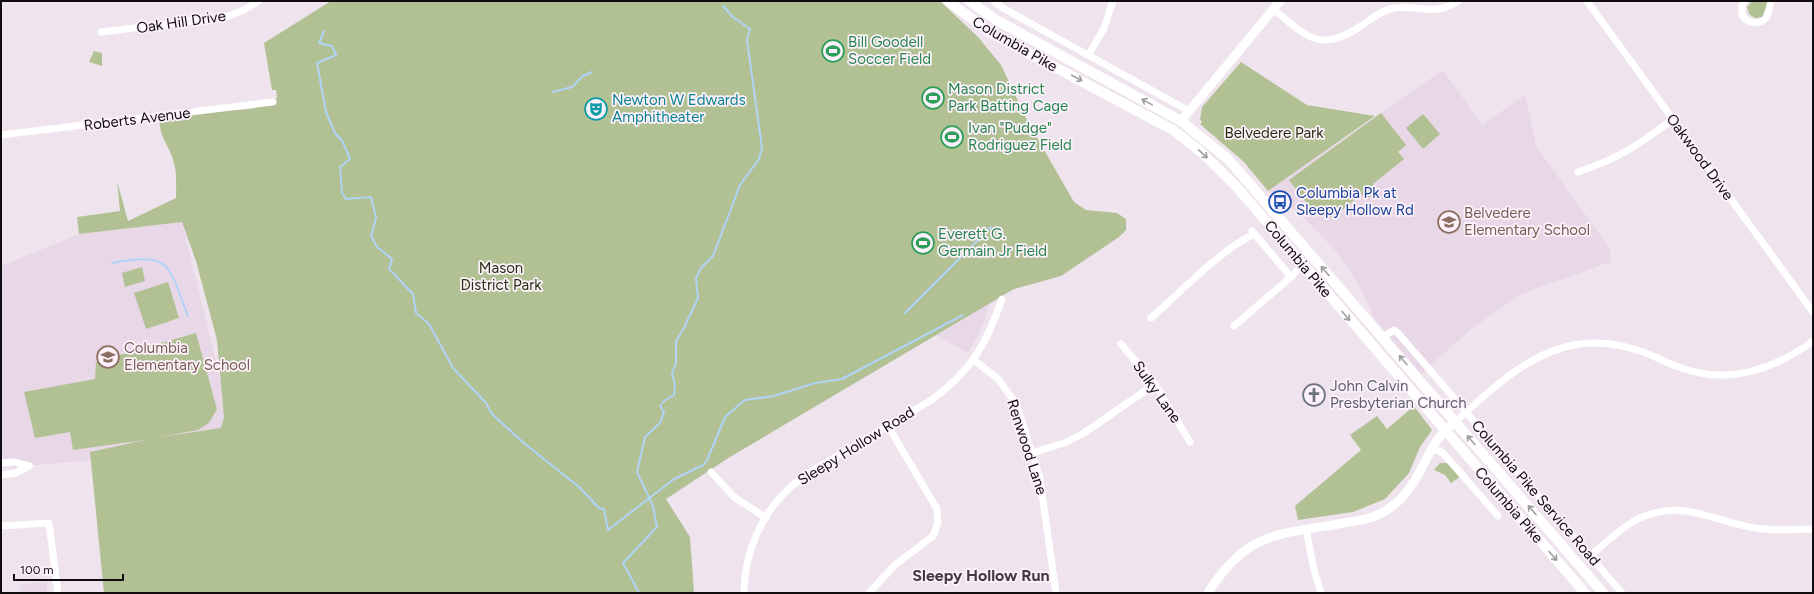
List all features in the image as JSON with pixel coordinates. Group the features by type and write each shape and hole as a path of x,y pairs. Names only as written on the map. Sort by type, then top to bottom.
{"main road":[{"name":"Columbia Pike","path":"948,1 991,33 1173,130 1200,151 1219,169 1446,430 1585,593"},
{"name":"Columbia Pike","path":"969,1 998,21 1180,121 1217,149 1244,177 1603,593"},
{"path":"1173,130 1180,121"}],"street":[{"name":"Oak Hill Drive","path":"101,32 225,17 242,12 258,1"},
{"path":"994,1 1014,14 1089,54 1189,111"},
{"path":"1089,54 1104,28 1113,1"},
{"path":"1180,121 1280,1"},
{"path":"1273,9 1310,37 1327,41 1346,36 1389,9 1410,8 1433,11 1442,9 1458,1"},
{"name":"Oakwood Drive","path":"1587,1 1813,312"},
{"path":"1744,1 1742,5 1742,14 1748,22 1759,23 1767,17 1770,1"},
{"name":"Roberts Avenue","path":"1,134 273,102"},
{"path":"1578,172 1614,159 1628,152 1673,119"},
{"path":"1151,318 1225,253 1253,232 1291,277"},
{"path":"1234,326 1291,277 1302,265"},
{"path":"974,360 990,331 1002,299"},
{"name":"Columbia Pike Service Road","path":"1383,337 1394,330 1398,333 1622,593"},
{"path":"1208,593 1224,569 1244,551 1268,538 1363,520 1384,512 1404,497 1412,486 1433,448 1446,430 1522,366 1537,358 1566,347 1597,343 1614,344 1643,352 1691,371 1720,375 1752,372 1766,368 1786,359 1813,341"},
{"name":"Sulky Lane","path":"1121,344 1155,384 1190,442"},
{"name":"Sleepy Hollow Road","path":"744,593 748,562 752,546 766,518 781,497 809,473 933,399 948,388 974,360"},
{"name":"Renwood Lane","path":"974,360 998,378 1012,398 1032,453 1043,498 1056,593"},
{"path":"1032,453 1067,442 1084,433 1155,384"},
{"path":"869,593 895,565 933,536 938,523 937,510 888,426"},
{"path":"1433,448 1443,453 1498,516"},
{"path":"1,463 14,462 29,466 16,473 1,475"},
{"path":"711,472 734,497 766,518"},
{"path":"1590,556 1636,520 1659,512 1673,510 1697,512 1731,523 1755,528 1787,530 1813,529"},
{"path":"1,526 49,523 58,593"},
{"path":"1306,530 1314,570 1321,593"}],"shaded area":[{"name":"Belvedere Elementary School","path":"1443,70 1482,125 1525,95 1536,146 1610,249 1610,262 1521,294 1471,329 1421,374 1376,321 1356,280 1335,250 1302,216 1268,191"},
{"name":"Columbia Elementary School","path":"182,222 237,448 12,467 11,461 3,458 1,449 1,266 79,234"},
{"path":"990,303 981,330 968,353 937,335"},
{"path":"46,582 47,593 21,593 20,585"}],"green space":[{"name":"Mason District Park","path":"331,1 940,1 978,37 1001,65 1028,122 1074,202 1086,210 1117,213 1126,219 1126,230 1119,237 1061,276 1014,289 730,457 666,499 690,537 694,593 104,593 90,452 145,440 73,450 70,432 35,438 24,392 95,379 96,362 196,333 217,409 209,423 198,430 160,437 221,428 224,417 217,340 196,261 182,222 79,234 77,217 120,211 117,181 128,221 176,198 175,167 160,129 160,117 179,110 190,108 209,110 246,109 263,106 270,103 277,98 276,90 272,90 264,43"},
{"path":"1752,1 1769,1 1762,17 1755,18 1749,14 1747,7"},
{"path":"94,51 102,53 102,66 89,62"},
{"name":"Belvedere Park","path":"1241,62 1307,105 1375,116 1268,191 1244,162 1200,124 1202,122 1200,119 1202,107"},
{"path":"1381,113 1406,145 1398,152 1404,159 1373,184 1376,190 1374,191 1375,194 1366,199 1361,194 1333,218 1316,215 1289,180"},
{"path":"1423,114 1440,134 1423,149 1406,128"},
{"path":"142,267 145,281 125,287 122,273"},
{"path":"168,282 179,318 146,329 134,293"},
{"path":"1414,406 1432,430 1420,447 1409,473 1385,499 1353,512 1298,520 1295,506 1361,450 1350,435 1377,416 1387,429"},
{"path":"1440,463 1447,463 1460,477 1451,483 1445,475 1434,470"}],"waterway":[{"path":"639,593 623,563 657,527 653,506 637,472 645,437 660,423 664,412 660,406 664,401 674,395 675,385 672,373 676,363 676,341 684,328 698,298 696,278 701,268 713,256 740,185 759,159 762,148 747,40 750,29 733,17 723,6"},
{"path":"324,31 319,43 332,46 336,55 317,63 326,112 335,133 343,142 350,159 340,167 342,193 346,199 371,197 376,218 371,236 377,247 392,259 389,269 413,294 416,313 429,324 453,368 486,403 492,414 525,444 579,487 599,508 604,509 608,530 674,479 703,465 707,460 725,417 745,400 774,396 815,383 842,379 963,315"},
{"path":"553,92 572,87 583,76 592,72"},
{"path":"905,313 991,227"},
{"path":"112,263 147,259 158,261 165,266 171,274 188,316"}],"place":[{"name":"Bill Goodell Soccer Field","path":"833,51"},
{"name":"Mason District Park Batting Cage","path":"933,98"},
{"name":"Newton W Edwards Amphitheater","path":"596,109"},
{"name":"Ivan \"Pudge\" Rodriguez Field","path":"952,137"},
{"name":"Columbia Pk at Sleepy Hollow Rd","path":"1280,202"},
{"name":"Belvedere Elementary School","path":"1449,222"},
{"name":"Everett G. Germain Jr Field","path":"923,243"},
{"name":"Columbia Elementary School","path":"108,357"},
{"name":"John Calvin Presbyterian Church","path":"1314,395"}],"district":[{"name":"Sleepy Hollow Run","path":"981,575"}]}
